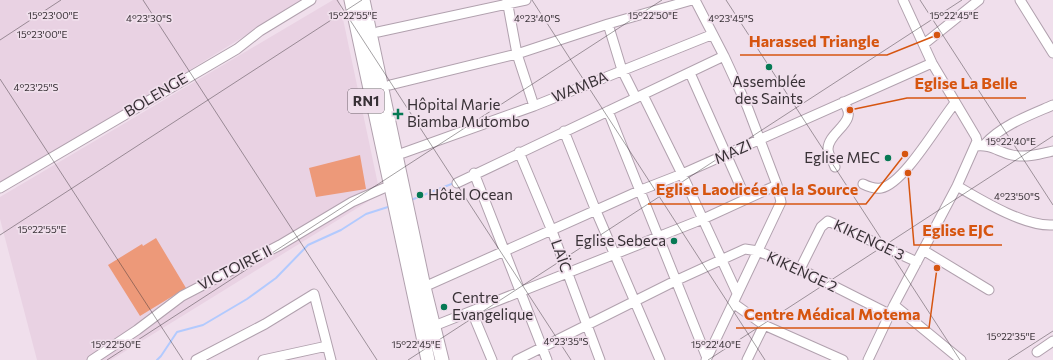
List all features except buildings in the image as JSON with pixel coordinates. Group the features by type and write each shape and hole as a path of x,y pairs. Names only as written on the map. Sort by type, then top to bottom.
{"highway":[{"name":"RN1","path":"345,0 384,188 402,207"},
{"path":"351,0 402,207"},
{"path":"363,0 409,241"},
{"name":"RN1","path":"372,0 403,154 402,207 409,241 428,360"},
{"name":"RN1","path":"409,241 424,288 441,358"}],"street":[{"name":"BOLENGE","path":"0,188 237,49 260,30 311,0"},
{"path":"378,32 507,2 526,0"},
{"path":"390,85 517,54 608,24 693,0 711,35 724,56 747,106 759,140 778,185 781,202 706,359"},
{"path":"903,0 932,63 981,145 1014,155 1025,156 1053,151"},
{"path":"924,44 979,0"},
{"path":"1020,0 1053,53"},
{"path":"507,2 517,54 534,106"},
{"path":"608,24 622,70 639,97 682,174 737,293"},
{"name":"WAMBA","path":"403,154 534,106 711,35"},
{"path":"457,183 474,173 724,56"},
{"name":"MAZI","path":"424,288 641,190 682,174 932,63"},
{"path":"690,73 746,199"},
{"path":"835,167 828,148 830,142 843,127 849,115 847,106 843,102"},
{"path":"863,184 871,188 881,188 898,178 915,159 942,118 955,103"},
{"path":"868,360 889,314 957,186 981,145 1003,129 1053,105"},
{"path":"608,111 641,190 706,359"},
{"path":"564,131 596,211 660,360"},
{"name":"LAÏC","path":"519,152 552,231 566,273 600,360"},
{"path":"474,173 547,360"},
{"path":"434,326 472,312 614,253 703,219 778,185"},
{"path":"957,186 1021,219 1036,224 1053,225"},
{"name":"VICTOIRE II","path":"92,360 137,330 182,296 280,245 352,202 384,188"},
{"name":"KIKENGE 3","path":"800,269 821,227 828,221 917,262"},
{"path":"517,360 721,259 745,249 758,251"},
{"path":"923,250 989,290"},
{"name":"KIKENGE 2","path":"758,251 800,269 889,314"},
{"path":"196,360 216,348 265,324 314,294 331,360"},
{"path":"733,303 764,325 843,360"},
{"path":"894,305 960,360"},
{"path":"472,312 492,360"},
{"path":"747,360 764,325"},
{"path":"1037,352 1053,341"},
{"path":"263,360 327,346"},
{"path":"820,360 824,351"},
{"path":"428,360 441,358"}],"shaded area":[{"path":"0,0 303,0 0,187"},
{"path":"333,0 339,0 380,194 111,360 37,360 0,219 0,197"},
{"path":"360,155 366,189 316,197 309,168"},
{"path":"156,238 186,288 140,316 108,265 142,244 143,246"}],"waterway":[{"path":"411,200 454,183"},
{"path":"157,360 177,332 203,325 247,299 276,278 308,245 341,230 366,214 391,206"}],"place":[{"name":"Harassed Triangle","path":"937,35"},
{"name":"Assemblée des Saints","path":"769,67"},
{"name":"Eglise La Belle","path":"850,110"},
{"name":"Hôpital Marie Biamba Mutombo","path":"398,114"},
{"name":"Eglise Laodicée de la Source","path":"905,154"},
{"name":"Eglise MEC","path":"888,158"},
{"name":"Eglise EJC","path":"908,173"},
{"name":"Hôtel Ocean","path":"420,195"},
{"name":"Eglise Sebeca","path":"674,241"},
{"name":"Centre Médical Motema","path":"937,268"},
{"name":"Centre Evangelique","path":"444,307"}]}
